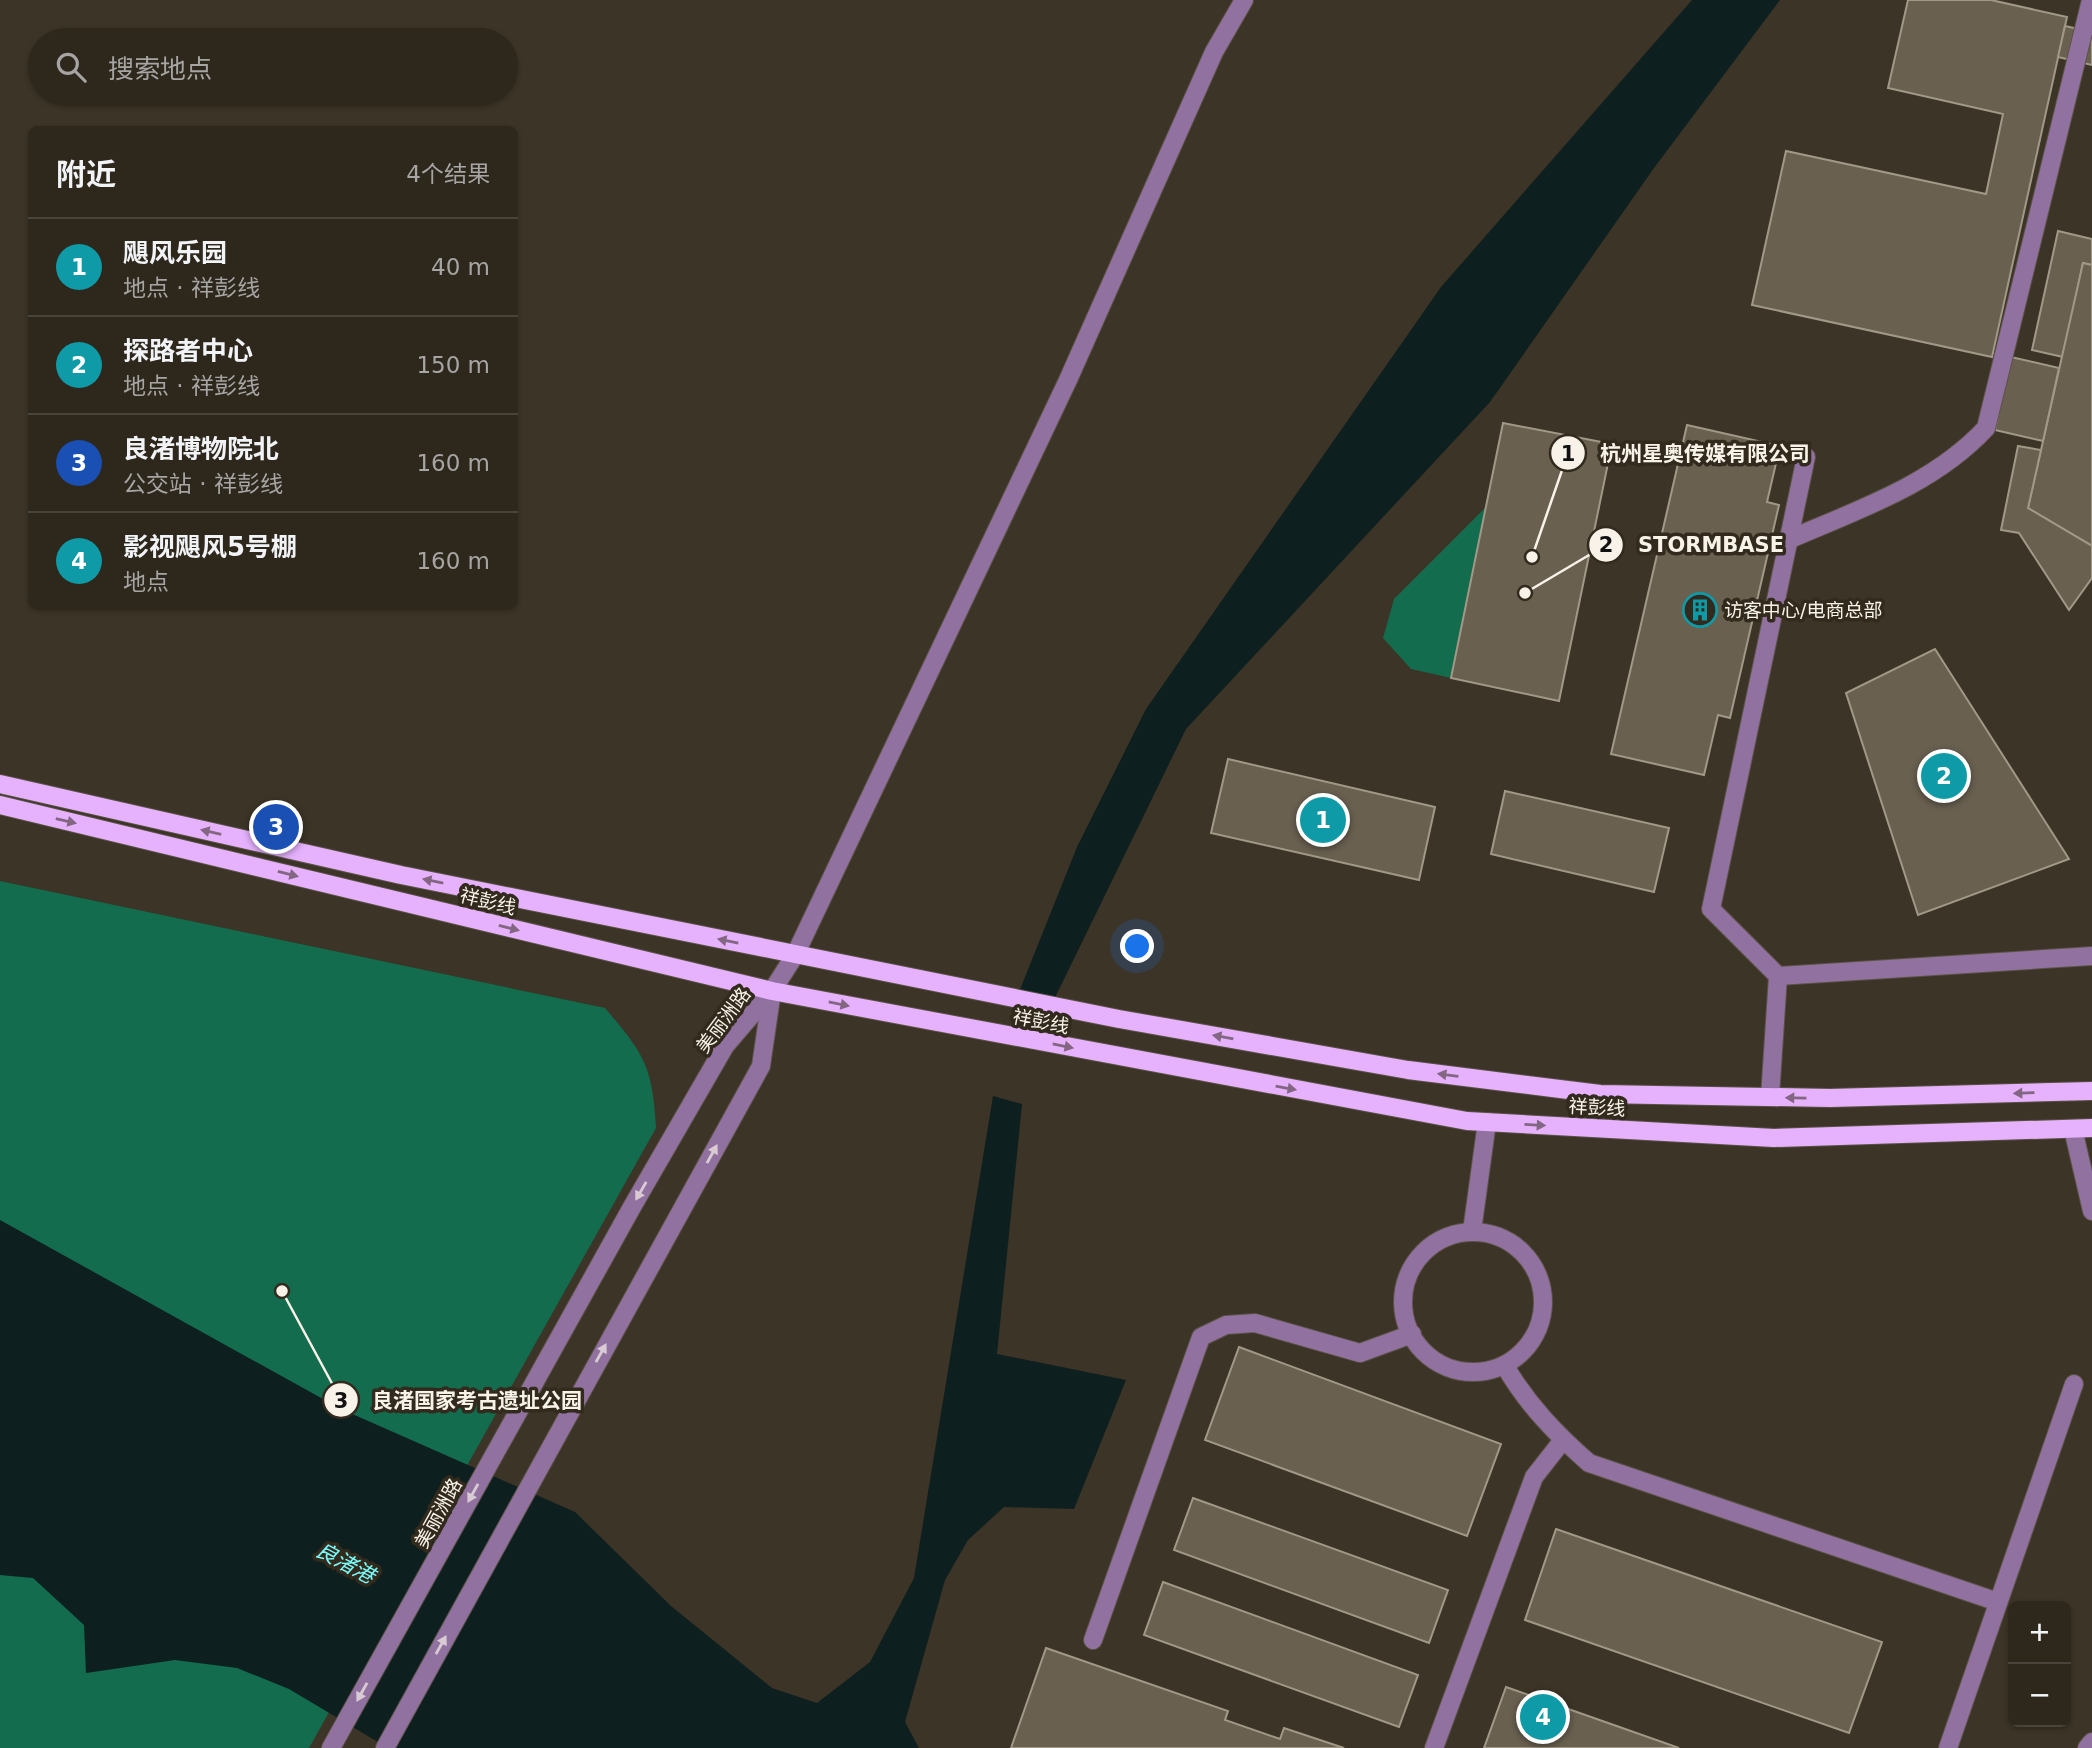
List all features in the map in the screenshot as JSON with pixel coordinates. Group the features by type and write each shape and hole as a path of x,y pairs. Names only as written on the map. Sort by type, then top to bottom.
{"main road":[{"name":"祥彭线","path":"0,784 401,875 1119,1019 1408,1070 1600,1094 1770,1097 2092,1091"},
{"name":"祥彭线","path":"0,805 772,991 1467,1121 1774,1138 2092,1128"}],"street":[{"path":"772,991 795,955 1068,380 1214,52 1244,0"},
{"path":"1787,541 1916,484 1964,452 1986,428 2091,0"},
{"path":"1770,1097 1777,976 1711,909 1806,457"},
{"path":"1777,976 2092,957"},
{"name":"美丽洲路","path":"332,1747 725,1046 772,991"},
{"name":"美丽洲路","path":"385,1748 761,1066 772,991"},
{"path":"1472,1231 1487,1122"},
{"path":"2073,1129 2092,1211"},
{"path":"1472,1231 1496,1236 1517,1247 1533,1264 1542,1286 1544,1309 1538,1332 1524,1351 1505,1366 1482,1372 1458,1370 1437,1362 1420,1348 1412,1334 1403,1306 1405,1283 1415,1263 1430,1247 1450,1236 1472,1231"},
{"path":"1093,1640 1201,1337 1226,1325 1255,1323 1360,1353 1412,1334"},
{"path":"1505,1366 1520,1392 1563,1440 1589,1463 1998,1602"},
{"path":"1948,1748 2074,1384"},
{"path":"1434,1748 1534,1476 1563,1440"},
{"path":"2087,1748 2092,1742"}],"green space":[{"path":"1486,507 1451,678 1411,669 1383,638 1394,599"},
{"path":"0,881 605,1008 638,1050 649,1075 656,1128 309,1748 0,1748"}],"water":[{"path":"1692,0 1780,0 1654,168 1490,402 1186,729 1048,1012 1015,1002 1077,847 1146,709 1441,287"},
{"name":"良渚港","path":"993,1096 1022,1104 997,1354 1126,1380 1074,1509 1004,1507 968,1540 945,1580 905,1722 919,1748 388,1748 289,1689 237,1668 175,1660 86,1673 84,1625 33,1578 0,1575 0,1220 341,1409 575,1512 671,1606 772,1688 817,1703 870,1662 914,1578"}],"building":[{"path":"1908,0 1991,0 2067,17 1992,357 1752,305 1786,151 1986,194 2003,114 1888,88"},
{"path":"2065,26 2092,32 2092,65 2058,57"},
{"path":"2058,231 2092,239 2092,265 2083,263 2063,357 2032,350"},
{"path":"2083,263 2092,265 2092,546 2028,508"},
{"path":"2011,357 2059,368 2043,441 1995,430"},
{"path":"1503,423 1612,444 1559,701 1451,678"},
{"name":"访客中心/电商总部","path":"1687,425 1780,446 1767,502 1779,505 1730,718 1718,715 1704,775 1611,754"},
{"path":"2018,446 2041,450 2028,508 2092,546 2092,578 2069,610 2019,533 2001,530"},
{"path":"1935,649 2069,859 1918,915 1846,693"},
{"path":"1228,759 1435,807 1419,880 1211,833"},
{"path":"1505,791 1669,828 1654,892 1491,854"},
{"path":"1239,1347 1501,1444 1467,1536 1205,1440"},
{"path":"1193,1498 1448,1590 1429,1643 1174,1550"},
{"path":"1556,1529 1882,1642 1849,1733 1525,1620"},
{"path":"1163,1582 1418,1675 1399,1727 1144,1635"},
{"path":"1046,1648 1228,1711 1225,1720 1280,1739 1284,1728 1344,1748 1011,1748"},
{"path":"1506,1687 1679,1748 1484,1748"}],"place":[{"name":"杭州星奥传媒有限公司","path":"1532,557"},
{"name":"STORMBASE","path":"1525,593"},
{"name":"访客中心/电商总部","path":"1700,610"},
{"name":"探路者中心","path":"1944,776"},
{"name":"飓风乐园","path":"1323,820"},
{"name":"良渚博物院北","path":"276,827"},
{"name":"良渚国家考古遗址公园","path":"282,1291"},
{"name":"影视飓风5号棚","path":"1543,1717"}]}
